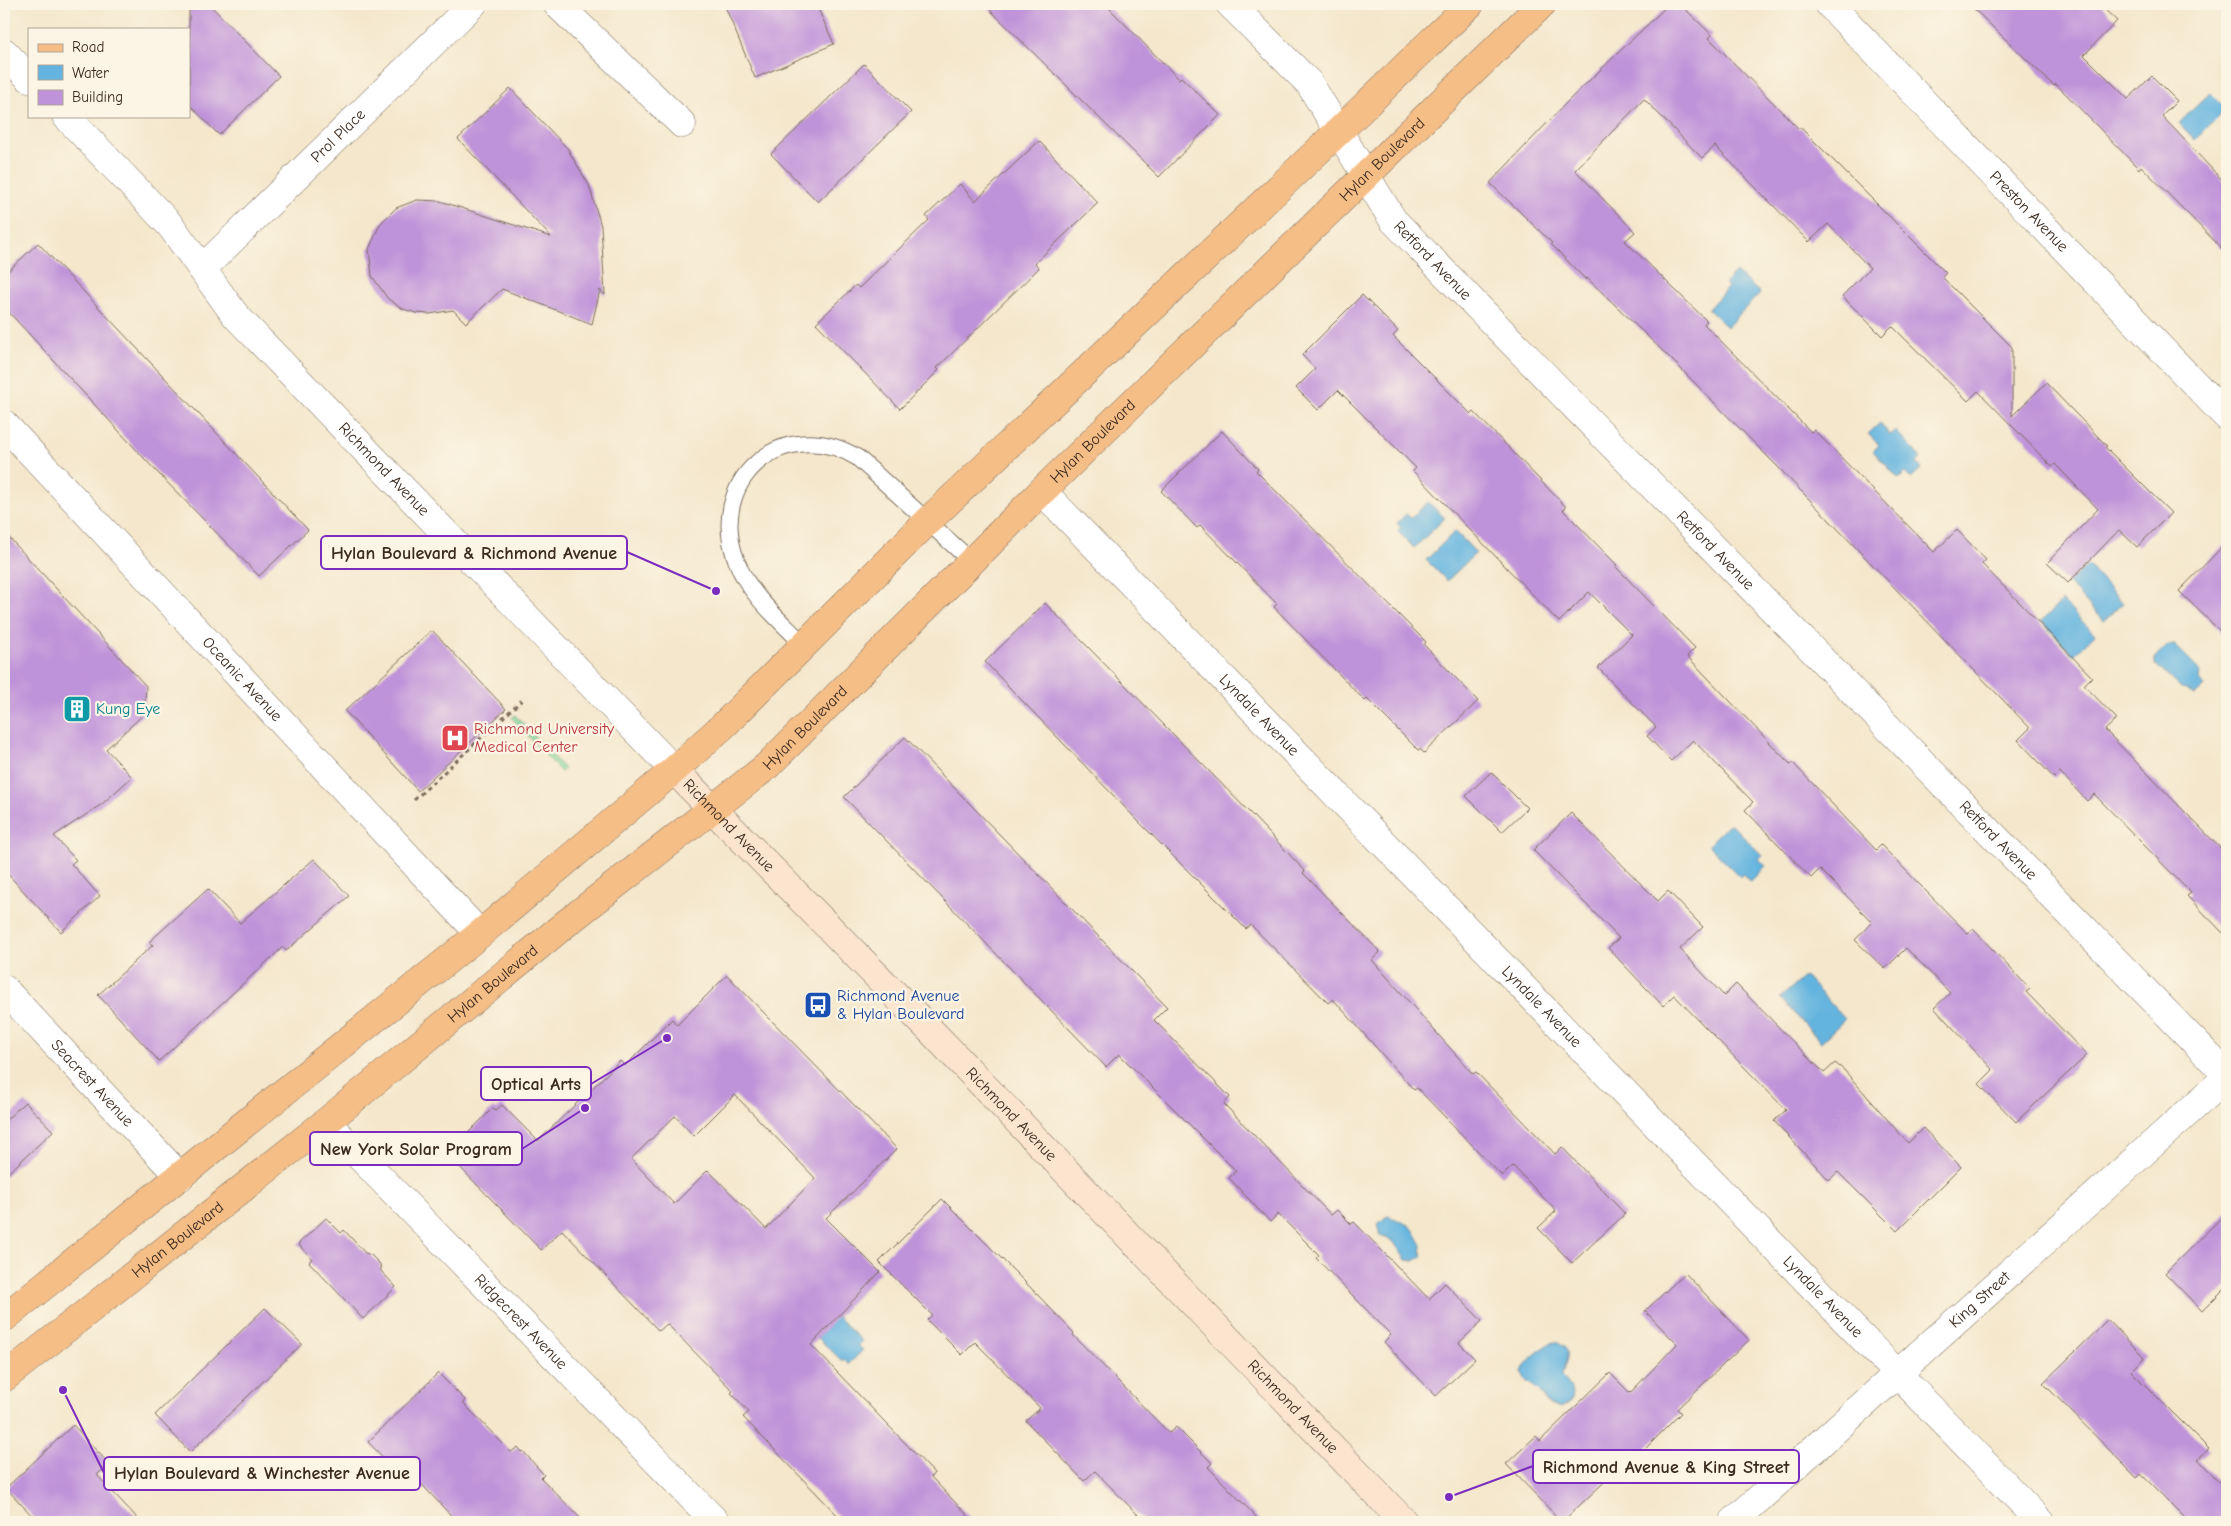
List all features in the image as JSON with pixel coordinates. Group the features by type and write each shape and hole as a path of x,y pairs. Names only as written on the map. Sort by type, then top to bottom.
{"main road":[{"path":"4,1318 480,934 674,770 725,724 928,521 1470,4"},
{"name":"Hylan Boulevard","path":"4,1378 326,1122 557,932 766,766 1042,491 1542,4"},
{"name":"Richmond Avenue","path":"674,770 931,1032 1404,1522"}],"street":[{"name":"Prol Place","path":"203,268 473,4"},
{"path":"557,4 682,124"},
{"name":"Retford Avenue","path":"1230,4 1309,83 1340,130 1393,220 2227,1076"},
{"name":"Preston Avenue","path":"1829,4 2227,417"},
{"path":"4,52 28,77"},
{"name":"Richmond Avenue","path":"68,118 170,224 236,316 674,770"},
{"name":"Oceanic Avenue","path":"4,424 480,934"},
{"name":"Lyndale Avenue","path":"1042,491 2041,1522"},
{"name":"Seacrest Avenue","path":"4,989 180,1177"},
{"name":"King Street","path":"1733,1522 2227,1076"},
{"name":"Ridgecrest Avenue","path":"326,1122 716,1522"}],"lane":[{"path":"804,645 753,590 743,576 736,562 729,529 734,498 748,470 770,452 785,446 801,443 833,447 858,458 971,561"}],"path":[{"path":"414,800 522,700"}],"green space":[{"path":"515,715 564,769 561,772 512,718"}],"water":[{"path":"2210,93 2226,109 2195,140 2179,123"},
{"path":"1736,272 1760,293 1727,327 1708,309 1728,287 1725,283"},
{"path":"1880,423 1890,435 1896,431 1921,458 1917,463 1922,469 1911,479 1905,473 1899,479 1873,451 1879,445 1868,434"},
{"path":"1428,502 1445,518 1414,548 1397,531 1401,528 1397,523 1406,514 1411,518"},
{"path":"1455,531 1476,553 1447,581 1426,560"},
{"path":"2088,565 2123,603 2103,621 2068,583"},
{"path":"2062,601 2095,634 2074,655 2041,621"},
{"path":"2167,645 2174,645 2200,671 2199,680 2205,686 2194,696 2187,690 2181,689 2155,664 2155,657"},
{"path":"1730,823 1762,855 1759,859 1766,866 1750,882 1743,874 1740,877 1708,845"},
{"path":"1805,976 1845,1019 1821,1042 1780,998"},
{"path":"1387,1216 1412,1228 1422,1245 1421,1257 1414,1261 1406,1260 1393,1241 1381,1236 1378,1224"},
{"path":"828,1308 862,1341 858,1345 863,1350 849,1364 844,1359 842,1361 808,1328"},
{"path":"1555,1342 1566,1348 1567,1357 1562,1376 1572,1394 1570,1402 1561,1408 1547,1403 1540,1392 1526,1381 1522,1372 1536,1354"}],"building":[{"path":"189,4 209,4 279,76 219,135 190,105"},
{"path":"724,4 816,4 834,44 755,78"},
{"path":"984,4 1105,4 1179,79 1181,77 1220,115 1159,177"},
{"path":"1669,4 1680,4 1712,35 1709,38 1946,273 1942,277 2012,347 2012,416 2046,383 2107,446 2105,447 2171,513 2137,547 2119,530 2068,583 2047,563 2098,509 2055,464 2052,467 1978,391 1968,401 1892,326 1882,336 1842,296 1870,268 1828,224 1809,242 1715,146 1702,158 1644,99 1575,170 1635,232 1625,241 1707,321 1704,324 1811,432 1814,430 1934,552 1957,530 1986,560 1982,564 2092,677 2084,685 2117,719 2105,730 2227,855 2227,937 2187,896 2191,893 2094,794 2087,801 2060,772 2054,778 2018,740 2030,728 1670,358 1587,278 1586,280 1552,243 1490,183 1568,101"},
{"path":"1969,4 2099,4 2117,21 2084,55 2128,99 2152,76 2177,101 2162,116 2227,185 2227,254 2141,166 2139,169 2056,84 2054,86"},
{"path":"864,64 911,112 818,202 771,154"},
{"path":"510,88 567,148 589,185 601,226 605,295 600,290 592,324 502,289 466,323 453,310 430,314 416,313 403,309 388,299 372,276 369,249 380,224 396,208 417,200 440,201 551,237 458,139"},
{"path":"1039,141 1098,203 1035,263 1039,268 937,368 939,370 900,409 816,323 856,285 859,288 929,220 926,216 960,184 975,201"},
{"path":"38,243 308,530 259,576 156,471 4,307 4,275"},
{"path":"1362,295 1398,331 1393,336 1471,414 1474,412 1510,449 1566,507 1563,510 1617,565 1615,566 1695,648 1687,656 1791,765 1793,763 1876,850 1881,845 1968,934 1973,929 2030,989 2026,992 2087,1055 2016,1122 1979,1084 1993,1070 1934,1008 1950,993 1906,948 1885,969 1855,940 1872,922 1820,869 1811,878 1745,810 1753,802 1693,740 1671,761 1647,736 1656,727 1598,668 1632,635 1589,592 1559,622 1413,471 1416,468 1338,390 1318,410 1296,388 1315,369 1302,355"},
{"path":"1222,431 1258,469 1256,471 1426,642 1424,645 1478,701 1424,753 1420,749 1418,750 1367,699 1365,701 1274,607 1277,604 1200,525 1197,528 1161,491"},
{"path":"4,532 146,686 144,714 106,749 132,777 102,804 54,836 76,860 71,864 100,896 61,932 4,870"},
{"path":"2227,542 2227,638 2179,591"},
{"path":"1045,603 1250,813 1305,871 1303,873 1380,952 1372,960 1473,1074 1476,1072 1555,1154 1562,1147 1625,1214 1572,1263 1538,1228 1556,1211 1513,1166 1502,1176 1417,1088 1414,1090 1333,999 1328,1003 1251,925 1246,929 1138,821 985,662"},
{"path":"432,630 506,709 418,791 345,711"},
{"path":"905,737 1167,1007 1154,1020 1230,1097 1224,1104 1331,1215 1337,1210 1351,1224 1354,1222 1429,1299 1445,1283 1482,1321 1459,1343 1475,1359 1436,1396 1384,1342 1391,1335 1316,1258 1319,1255 1278,1214 1270,1222 1229,1178 1236,1171 1119,1054 1106,1067 844,797"},
{"path":"1491,772 1527,808 1502,832 1466,796"},
{"path":"1571,813 1658,901 1668,891 1703,927 1680,949 1724,996 1736,984 1824,1073 1835,1063 1844,1070 1908,1143 1923,1128 1961,1167 1897,1231 1838,1172 1829,1180 1774,1121 1786,1110 1674,995 1663,1006 1608,948 1619,938 1533,850"},
{"path":"314,859 349,896 286,951 283,947 159,1061 98,995 153,945 149,942 208,889 240,923"},
{"path":"727,975 897,1149 826,1218 880,1272 811,1345 934,1473 931,1477 974,1522 844,1522 743,1417 749,1412 731,1393 733,1391 667,1324 659,1331 562,1230 541,1250 447,1154 493,1108 496,1110 502,1105 538,1141 620,1061 625,1066 672,1019 677,1025","holes":["735,1095 815,1178 766,1229 708,1170 674,1204 631,1159 675,1116 694,1136"]},
{"path":"25,1102 53,1131 4,1177 4,1122"},
{"path":"942,1199 1030,1287 1074,1333 1073,1335 1169,1433 1176,1427 1212,1463 1208,1467 1261,1522 1145,1522 1095,1471 1084,1481 1026,1421 1040,1408 975,1342 962,1355 927,1320 932,1315 879,1262"},
{"path":"2227,1212 2227,1286 2202,1311 2165,1273"},
{"path":"326,1218 341,1233 344,1230 365,1253 371,1255 380,1264 381,1271 396,1287 363,1319 309,1262 312,1259 298,1244"},
{"path":"1685,1273 1749,1340 1677,1409 1681,1413 1621,1473 1618,1469 1562,1522 1506,1464 1536,1436 1540,1441 1610,1373 1630,1393 1677,1344 1645,1311"},
{"path":"265,1308 302,1344 190,1452 155,1415"},
{"path":"2108,1320 2145,1358 2131,1371 2209,1449 2198,1459 2227,1490 2227,1522 2189,1522 2141,1474 2137,1478 2043,1383"},
{"path":"438,1373 465,1400 463,1403 511,1452 518,1447 523,1451 544,1475 541,1478 584,1522 457,1522 412,1474 405,1480 368,1442"},
{"path":"73,1425 109,1464 97,1475 141,1522 38,1522 6,1488"}],"place":[{"name":"Hylan Boulevard & Richmond Avenue","path":"716,591"},
{"name":"Kung Eye","path":"77,709"},
{"name":"Richmond University Medical Center","path":"455,738"},
{"name":"Richmond Avenue & Hylan Boulevard","path":"818,1005"},
{"name":"Optical Arts","path":"667,1038"},
{"name":"New York Solar Program","path":"585,1108"},
{"name":"Hylan Boulevard & Winchester Avenue","path":"63,1390"},
{"name":"Richmond Avenue & King Street","path":"1449,1497"}]}
